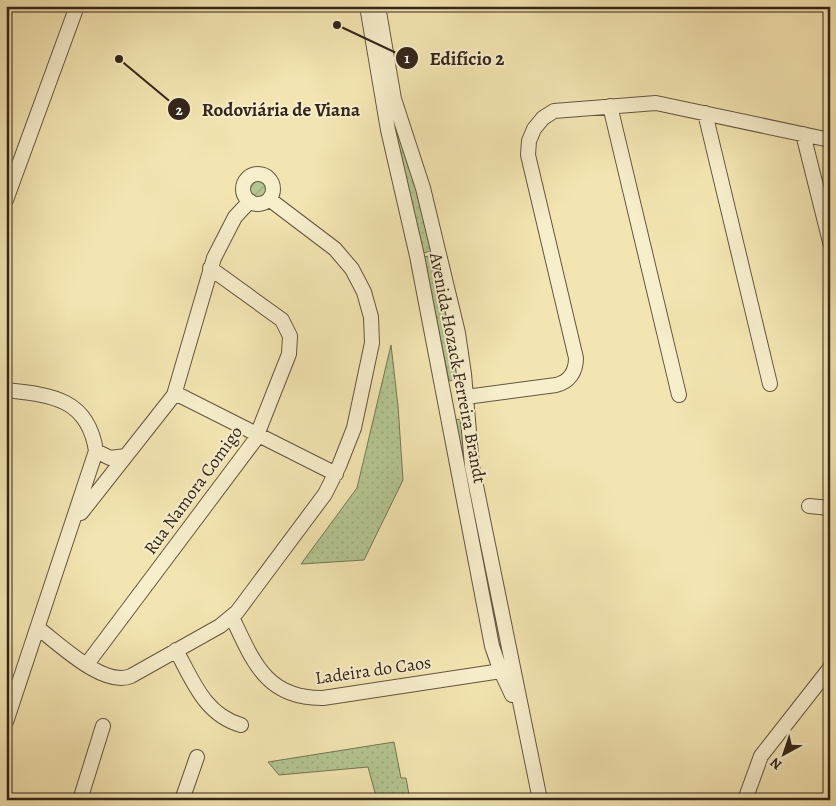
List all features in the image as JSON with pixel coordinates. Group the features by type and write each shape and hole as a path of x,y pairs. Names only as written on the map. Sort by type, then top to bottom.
{"street":[{"path":"6,200 77,6"},
{"name":"Avenida Hozack Ferreira Brandt","path":"367,6 388,130 417,256 492,646 526,734"},
{"name":"Avenida Hozack Ferreira Brandt","path":"378,6 396,106 421,181 458,333 475,480 540,800"},
{"path":"375,57 382,58 388,64"},
{"path":"446,401 450,406 456,408 463,406 466,397 556,385 564,382 573,372 576,358 528,148 534,128 548,114 560,110 656,103 830,140"},
{"path":"610,106 679,395"},
{"path":"705,113 770,384"},
{"path":"803,134 830,242"},
{"path":"256,174 264,175 270,180 273,192 269,199 259,204 250,201 244,192 244,184 256,174"},
{"path":"38,628 100,673 125,678 232,617 317,506 336,474 354,428 371,356 372,330 368,304 352,269 335,249 269,199"},
{"path":"74,522 175,393 210,268 226,231 238,213 250,201"},
{"name":"Rua Namora Comigo","path":"86,664 241,460 257,434 290,354 290,336 286,325 278,316 210,268"},
{"path":"6,390 44,394 69,404 88,424 96,451 38,628 9,700 6,722"},
{"path":"175,393 336,474"},
{"path":"96,451 110,458 126,456"},
{"path":"809,506 830,508"},
{"name":"Ladeira do Caos","path":"232,617 253,662 265,677 289,693 306,698 323,698 501,671"},
{"path":"176,650 207,705 220,716 241,725"},
{"path":"745,800 761,756 830,668"},
{"path":"80,800 103,726"},
{"path":"182,800 197,757"}],"green space":[{"path":"394,130 397,130 410,163 432,251 423,253"},
{"path":"254,180 262,180 267,185 265,196 254,198 249,193 249,185"},
{"path":"433,255 459,378 449,381 424,257"},
{"path":"391,345 398,406 403,480 364,560 301,564 357,488"},
{"path":"455,419 463,420 469,475 506,667 503,668"},
{"path":"394,742 401,778 406,778 410,800 377,800 368,767 279,775 268,762"}],"place":[{"name":"Edifício 2","path":"337,25"},
{"name":"Rodoviária de Viana","path":"119,59"}]}
